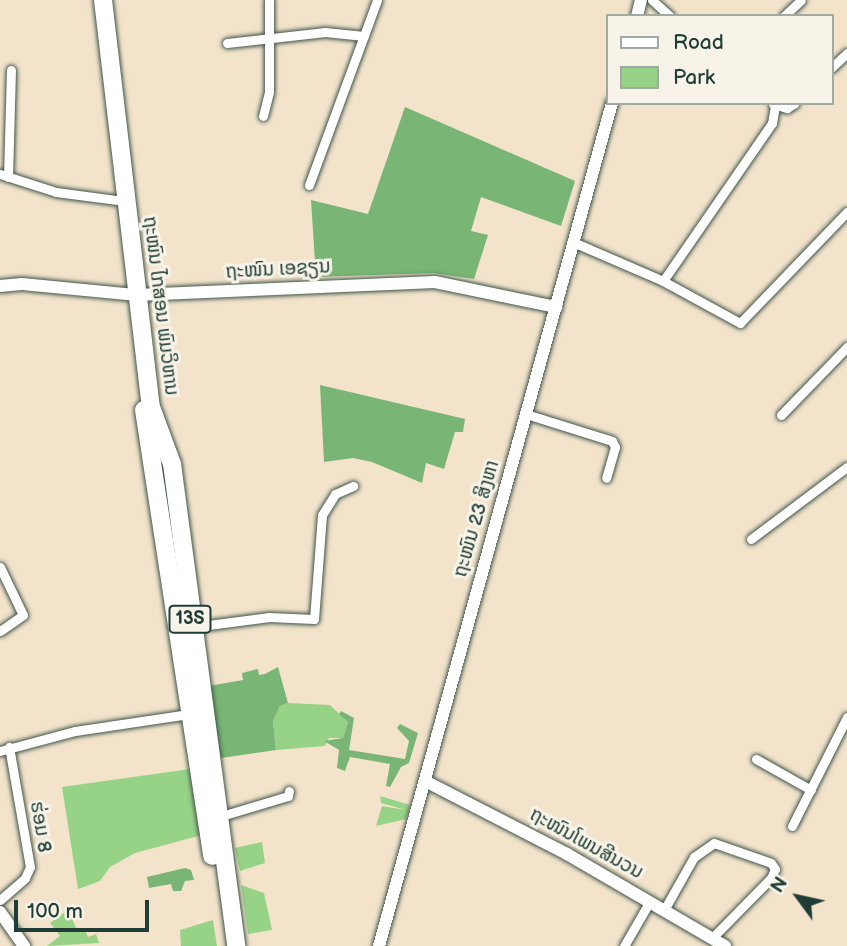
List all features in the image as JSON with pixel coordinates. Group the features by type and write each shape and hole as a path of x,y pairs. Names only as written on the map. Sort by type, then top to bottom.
{"highway":[{"name":"ຖະໜົນ ໄກສອນ ພົມວິຫານ","path":"95,0 117,200 132,295 151,407 172,464 191,628 218,817 226,946"},
{"name":"ຖະໜົນ ໄກສອນ ພົມວິຫານ","path":"103,0 132,295 189,714 224,902 236,946"}],"main road":[{"name":"ຖະໜົນ 23 ສິງຫາ","path":"379,946 611,105"},
{"name":"ຖະໜົນ ເອຊຽນ","path":"0,286 22,284 132,295 435,282 556,307"},
{"name":"ຖະໜົນໂພນສີນວນ","path":"425,781 650,901 725,946"},
{"path":"0,912 24,946"}],"street":[{"path":"263,116 269,92 269,0"},
{"path":"309,185 377,0"},
{"path":"652,0 668,14"},
{"path":"786,14 801,0"},
{"path":"227,43 325,32 364,36"},
{"path":"833,66 847,53"},
{"path":"11,70 4,175 57,192 117,200"},
{"path":"663,281 772,123 774,105"},
{"path":"572,242 663,281 734,322 744,322 847,212"},
{"path":"781,415 847,347"},
{"path":"526,414 612,441 615,447 606,478"},
{"path":"751,539 847,467"},
{"path":"191,628 269,617 314,619 322,515 335,494 353,486"},
{"path":"0,567 23,615 0,631"},
{"path":"5,749 75,731 189,714"},
{"path":"792,826 847,717"},
{"name":"ຮ່ອມ 8","path":"0,900 25,878 30,867 5,749"},
{"path":"756,759 811,790"},
{"path":"218,817 288,796 289,791"},
{"path":"664,909 694,857 714,842 771,863 775,869 771,878 712,938"},
{"path":"624,946 650,901"}],"green space":[{"path":"405,107 575,181 561,226 481,197 471,231 488,235 474,279 433,273 316,277 311,200 368,214"},
{"path":"320,385 465,419 463,432 455,432 444,469 426,463 422,483 372,462 353,458 324,462"},
{"path":"278,667 288,703 280,706 273,721 276,750 221,758 209,686 243,680 242,673 258,669 259,675 265,674"},
{"path":"288,703 330,705 348,722 343,738 329,738 325,746 276,750 273,721 280,706"},
{"path":"341,711 354,718 349,750 405,759 409,741 397,728 400,724 418,733 409,763 401,767 390,787 386,786 390,764 350,757 345,771 337,768 339,750 324,741 343,738 348,722 339,714"},
{"path":"190,769 202,835 135,853 110,867 100,881 78,889 62,787"},
{"path":"380,796 410,805 406,819 376,826 382,806 406,810 381,803"},
{"path":"262,842 265,863 240,871 235,848"},
{"path":"185,868 191,870 194,880 185,881 181,891 173,891 171,884 149,888 147,877"},
{"path":"241,885 264,893 272,930 248,934"},
{"path":"68,910 78,932 85,930 88,937 96,934 99,943 47,946 60,936 50,923"},
{"path":"213,920 217,946 181,946 180,930"}]}
